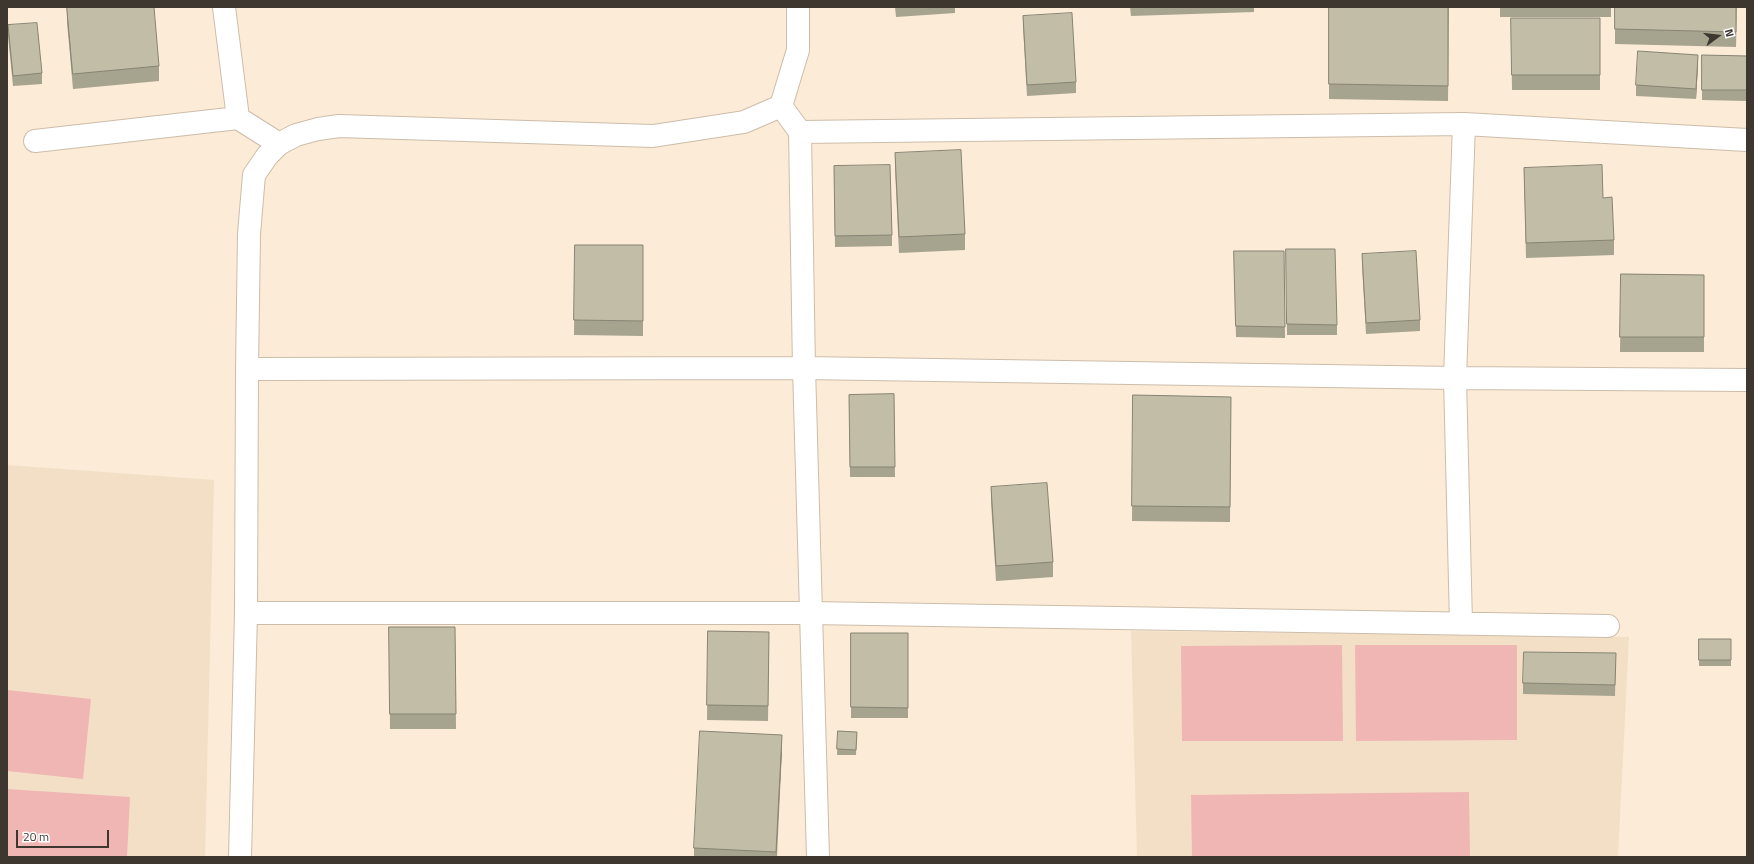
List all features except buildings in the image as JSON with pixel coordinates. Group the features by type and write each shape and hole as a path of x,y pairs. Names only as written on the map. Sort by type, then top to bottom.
{"street":[{"path":"224,7 238,118"},
{"path":"240,857 246,614 249,234 254,175 279,144 296,135 318,129 339,126 653,136 744,122 781,106 798,50 798,7"},
{"path":"781,106 800,132 804,368 818,857"},
{"path":"35,141 238,118 279,144"},
{"path":"800,132 1464,124 1747,140"},
{"path":"1461,624 1455,378 1464,124"},
{"path":"247,369 804,368 1455,378 1747,380"},
{"path":"246,614 811,613 1608,626"}],"shaded area":[{"path":"7,465 214,480 205,857 7,857"},
{"path":"1131,631 1629,637 1618,857 1137,857"},
{"path":"1342,645 1343,741 1182,741 1181,646"},
{"path":"1355,645 1517,645 1517,740 1356,741"},
{"path":"7,690 91,699 83,779 7,771"},
{"path":"7,789 130,797 127,857 7,857"},
{"path":"1469,792 1470,857 1192,857 1191,795"}]}
